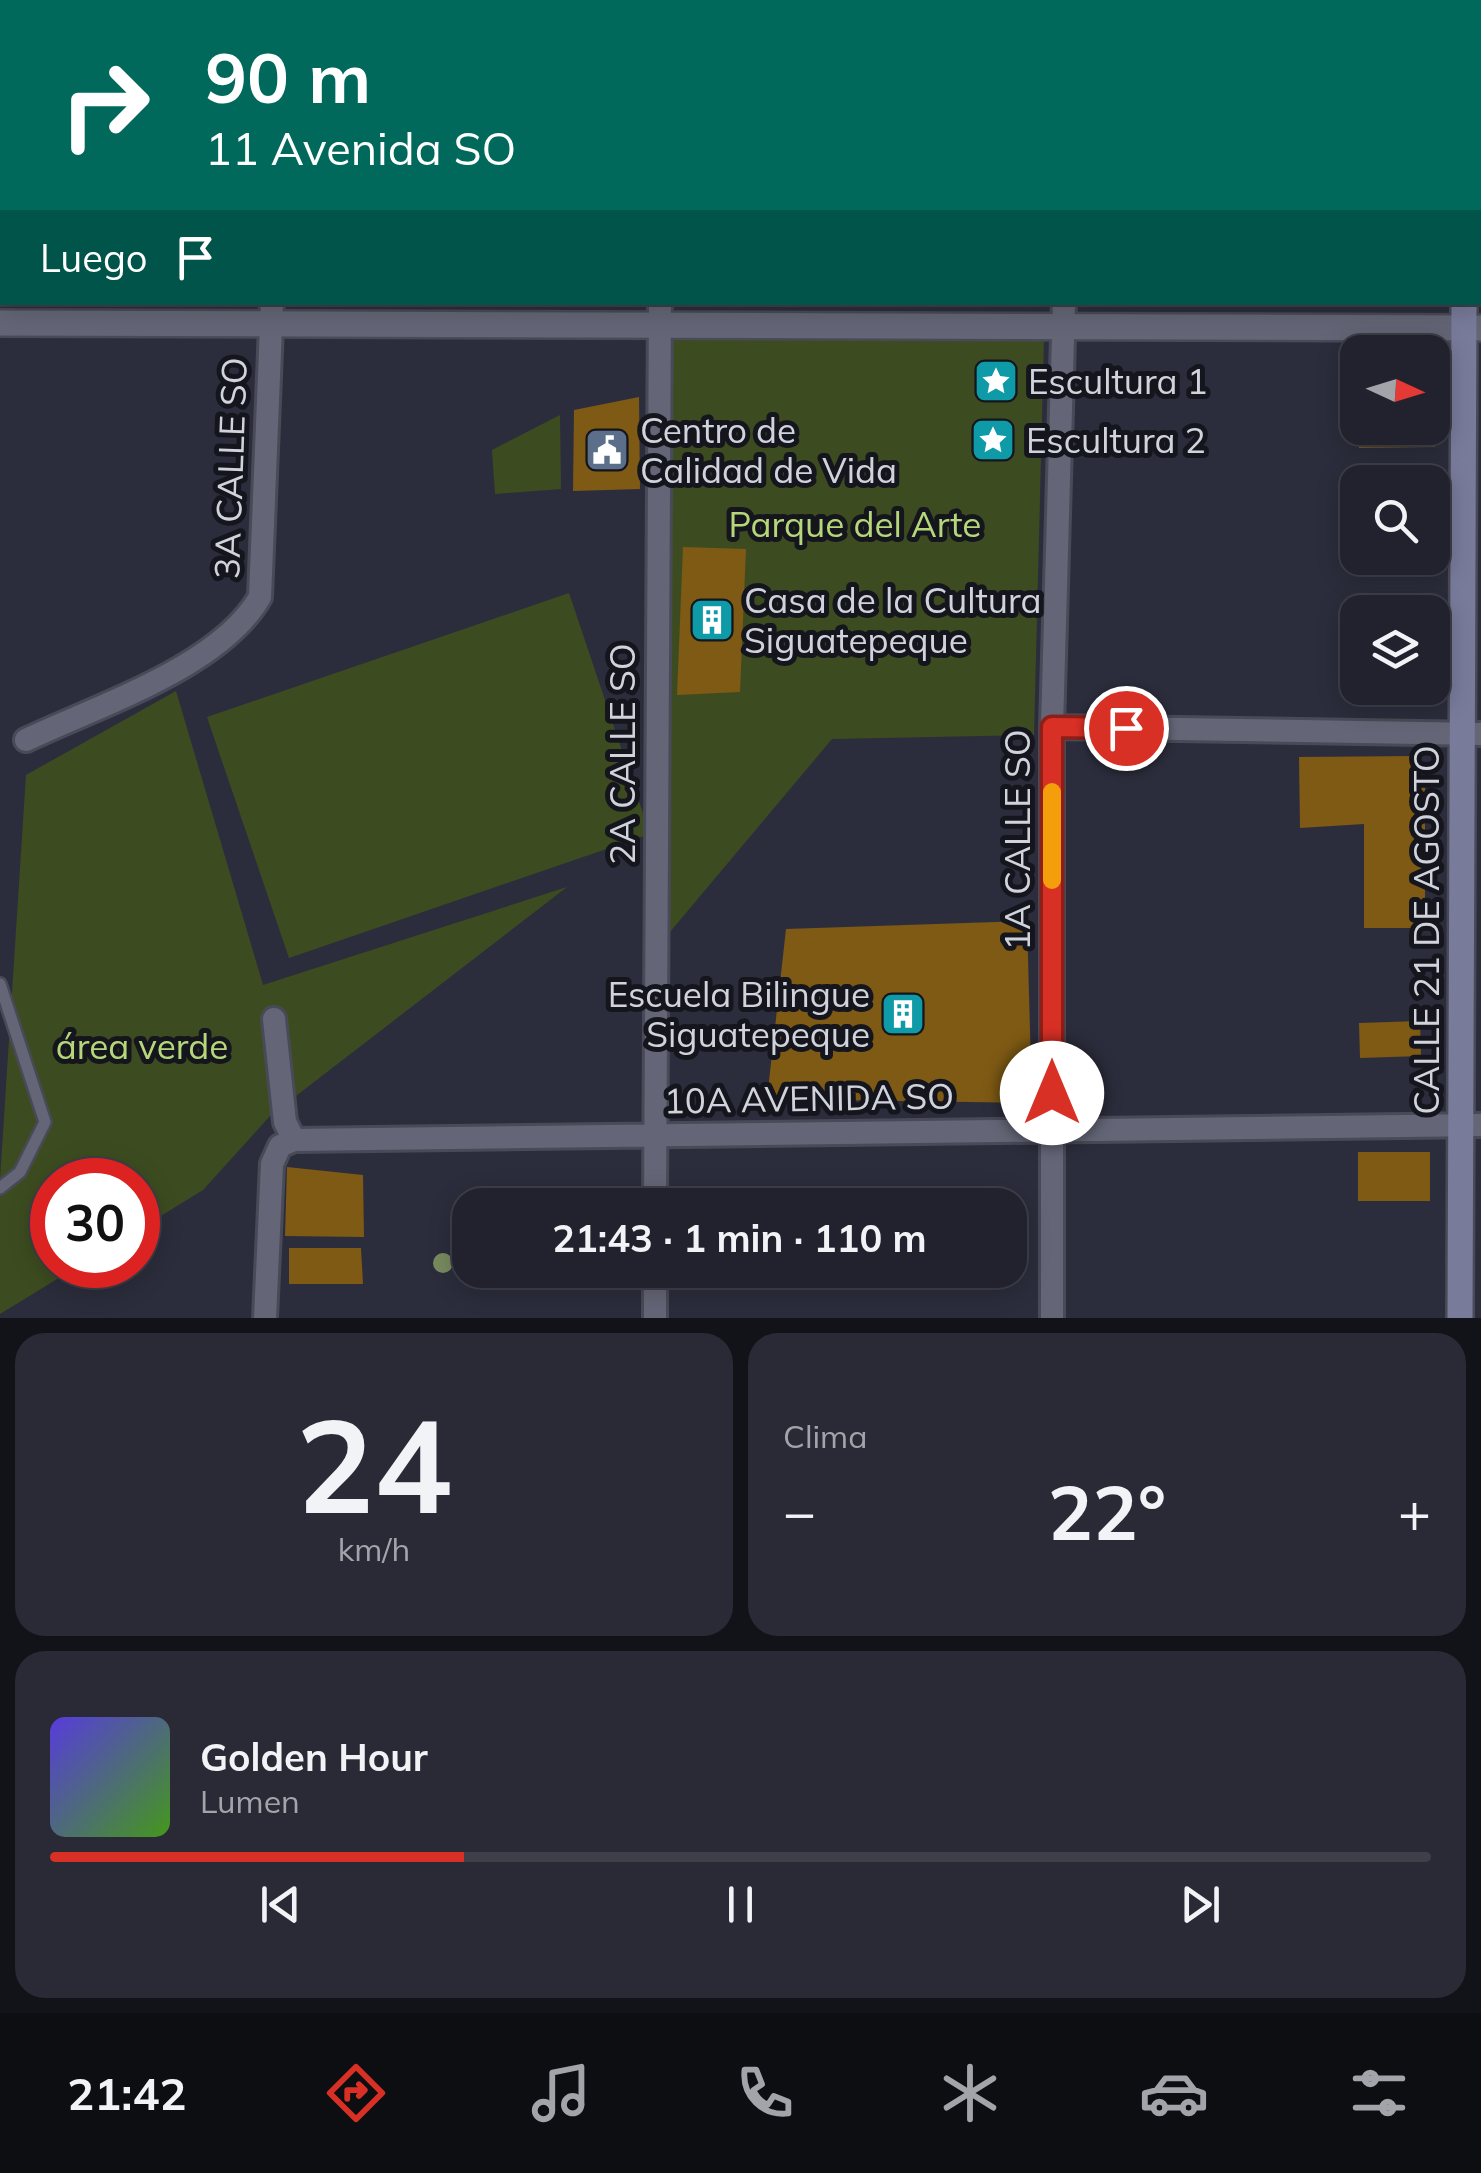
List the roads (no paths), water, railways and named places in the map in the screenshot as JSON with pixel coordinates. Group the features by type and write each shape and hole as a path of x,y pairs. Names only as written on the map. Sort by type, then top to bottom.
{"main road":[{"name":"CALLE 21 DE AGOSTO","path":"1460,1318 1471,1125 1470,319"}],"street":[{"path":"0,324 272,313 1470,319"},
{"name":"3A CALLE SO","path":"26,740 192,662 250,614 260,597 272,313"},
{"name":"2A CALLE SO","path":"655,1188 660,315"},
{"name":"1A CALLE SO","path":"1052,1318 1052,727 1064,315"},
{"path":"1052,727 1472,734"},
{"path":"265,1318 268,1191 286,1143 274,1018"},
{"name":"10A AVENIDA SO","path":"286,1143 1471,1125"},
{"path":"655,1288 655,1318"}],"lane":[{"path":"0,984 45,1122 20,1172 0,1188"}],"place":[{"name":"Escultura 1","path":"996,381"},
{"name":"Escultura 2","path":"993,440"},
{"name":"Centro de Calidad de Vida","path":"607,450"},
{"name":"Casa de la Cultura Siguatepeque","path":"712,620"},
{"name":"Escuela Bilingue Siguatepeque","path":"903,1014"}],"park label":[{"name":"Parque del Arte","path":"855,524"},
{"name":"área verde","path":"142,1046"}]}
